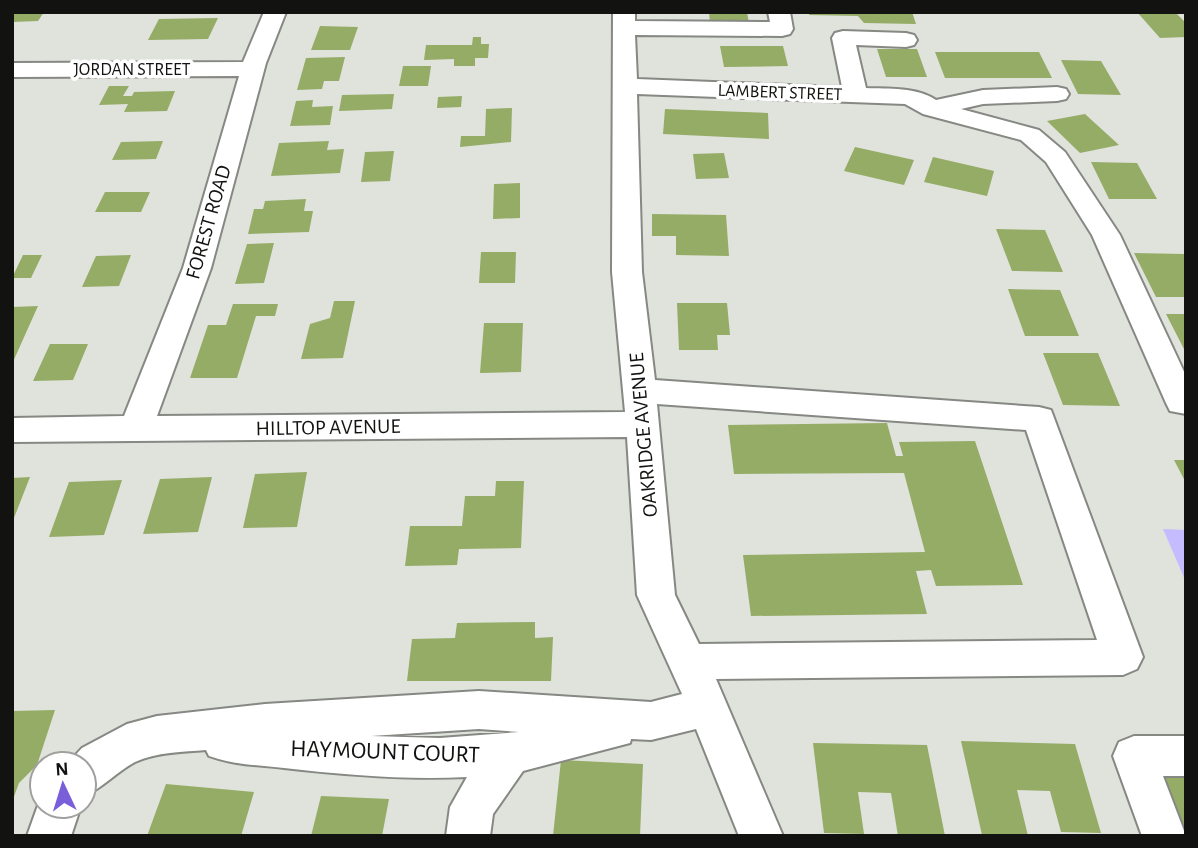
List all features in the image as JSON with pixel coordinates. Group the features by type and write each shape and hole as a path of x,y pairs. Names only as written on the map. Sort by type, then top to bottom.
{"street":[{"name":"FOREST ROAD","path":"136,429 197,268 253,69 275,12"},
{"path":"624,20 782,29 779,12"},
{"name":"OAKRIDGE AVENUE","path":"624,20 627,272 642,408 656,595 708,707 761,836"},
{"path":"856,95 844,38 906,40"},
{"name":"JORDAN STREET","path":"12,70 253,69"},
{"name":"LAMBERT STREET","path":"625,86 905,97 921,101 932,109 1030,135 1056,157 1106,235 1182,403"},
{"path":"932,109 983,97 1056,94"},
{"name":"HILLTOP AVENUE","path":"12,430 136,429 642,408 1040,419 1123,657 685,662"},
{"name":"HAYMOUNT COURT","path":"157,736 348,754 450,756 511,753 708,707"},
{"path":"468,711 450,756 470,821"},
{"name":"HAYMOUNT COURT","path":"98,761 127,744 157,736 265,723 468,711 651,721"},
{"path":"470,821 511,753"},
{"path":"1164,836 1134,756 1186,756"}],"shaded area":[{"path":"1163,529 1186,530 1186,582"}],"building":[{"path":"12,12 44,12 38,21 12,22"},
{"path":"709,12 747,12 749,23 710,23"},
{"path":"809,12 912,12 916,24 864,23 858,16 809,15"},
{"path":"1137,12 1175,12 1186,23 1186,37 1160,38"},
{"path":"218,18 208,39 148,40 159,19"},
{"path":"320,26 358,27 350,50 311,50"},
{"path":"473,37 481,37 481,44 489,44 488,58 475,58 475,66 454,66 454,59 424,60 426,45 472,45"},
{"path":"720,46 783,46 788,66 724,67"},
{"path":"877,49 917,49 927,77 886,77"},
{"path":"935,52 1039,52 1052,78 945,78"},
{"path":"345,57 339,81 324,81 322,89 297,90 306,58"},
{"path":"1061,60 1101,61 1121,95 1078,94"},
{"path":"403,66 431,66 428,86 399,86"},
{"path":"109,86 129,86 123,96 132,96 134,92 175,91 167,111 124,112 128,104 99,105"},
{"path":"394,94 392,109 339,111 342,95"},
{"path":"462,96 461,107 437,108 438,97"},
{"path":"313,100 312,107 333,106 330,125 290,126 296,101"},
{"path":"512,108 511,142 460,147 461,136 485,136 486,109"},
{"path":"665,109 768,113 769,139 663,134"},
{"path":"1085,114 1119,145 1080,153 1047,121"},
{"path":"163,141 156,159 112,160 121,142"},
{"path":"329,141 327,150 344,149 340,173 271,176 279,143"},
{"path":"855,147 914,160 904,185 844,171"},
{"path":"394,151 390,181 361,182 365,152"},
{"path":"724,153 729,178 696,179 693,154"},
{"path":"933,157 994,171 987,196 924,182"},
{"path":"1091,162 1137,163 1157,199 1109,199"},
{"path":"520,183 520,218 493,219 494,184"},
{"path":"105,192 150,192 141,212 95,212"},
{"path":"306,199 304,211 313,211 309,232 248,234 254,209 263,209 265,201"},
{"path":"652,214 726,215 729,256 676,255 676,236 652,236"},
{"path":"996,229 1045,230 1063,272 1012,271"},
{"path":"274,243 264,283 235,284 247,244"},
{"path":"481,252 516,252 515,283 479,283"},
{"path":"1134,253 1184,254 1186,297 1156,297"},
{"path":"23,255 42,255 31,278 12,278"},
{"path":"131,255 119,286 82,287 96,256"},
{"path":"1008,289 1060,290 1079,336 1025,336"},
{"path":"334,301 355,301 343,358 301,359 310,324 330,318"},
{"path":"677,303 727,303 730,335 717,335 718,350 679,350"},
{"path":"233,304 278,304 275,316 256,316 237,378 190,378 208,325 226,325"},
{"path":"38,306 12,364 12,307"},
{"path":"1166,314 1186,314 1186,353"},
{"path":"484,323 523,323 521,372 480,373"},
{"path":"50,344 88,344 73,380 33,381"},
{"path":"1043,353 1098,353 1120,406 1063,405"},
{"path":"887,423 896,456 903,456 899,442 975,441 1023,585 936,586 931,570 916,571 927,614 751,616 743,555 925,552 904,473 734,474 728,425"},
{"path":"1174,460 1186,460 1186,483"},
{"path":"307,472 297,527 243,528 255,474"},
{"path":"30,477 12,523 12,478"},
{"path":"212,477 198,532 143,534 160,479"},
{"path":"122,480 104,535 49,537 69,482"},
{"path":"496,481 524,481 521,548 459,549 457,565 405,566 410,526 462,526 465,496 495,496"},
{"path":"535,622 535,638 553,637 551,681 407,681 412,639 455,638 457,623"},
{"path":"55,710 42,750 28,750 28,774 19,783 12,802 12,711"},
{"path":"961,741 1075,744 1101,833 1061,832 1050,791 1017,790 1028,836 982,835"},
{"path":"813,743 927,745 945,836 898,836 891,793 858,792 864,834 824,833"},
{"path":"561,760 643,764 640,836 553,836"},
{"path":"1143,765 1186,765 1186,826 1164,826"},
{"path":"166,784 254,792 241,836 147,836"},
{"path":"321,796 389,799 382,836 311,836"}]}
